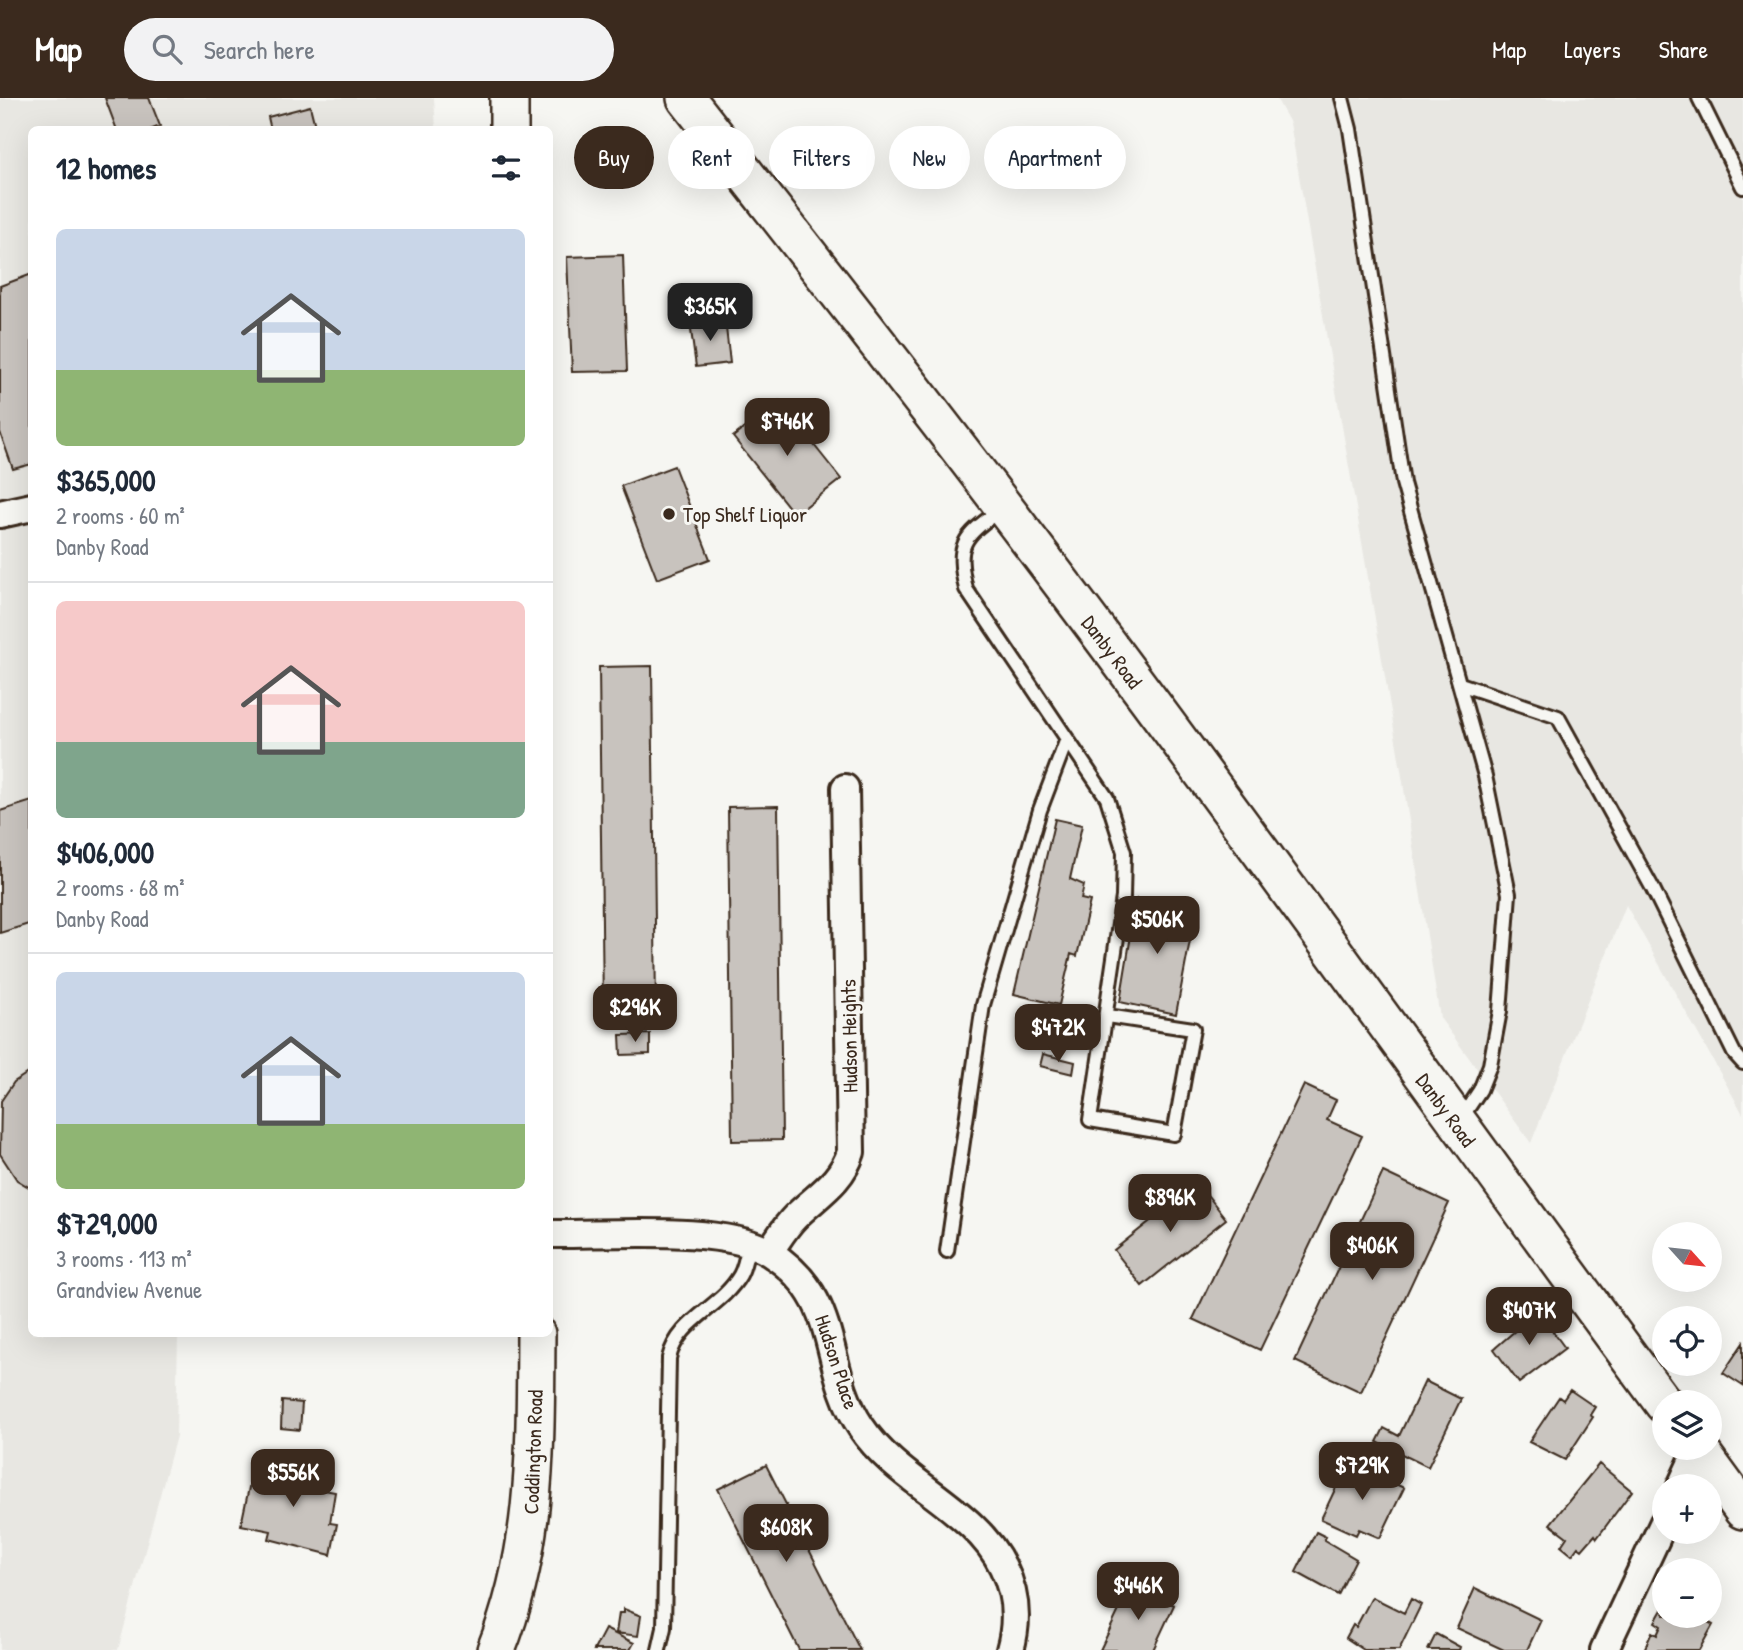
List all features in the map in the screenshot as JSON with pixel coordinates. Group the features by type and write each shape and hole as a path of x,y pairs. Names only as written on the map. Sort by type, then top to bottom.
{"main road":[{"path":"509,98 509,126"},
{"name":"Danby Road","path":"686,98 1004,507 1272,866 1457,1125 1654,1390"},
{"name":"Coddington Road","path":"496,1650 519,1580 529,1531 535,1483 536,1337"},
{"path":"1706,1460 1743,1510"}],"street":[{"path":"0,514 28,508"},
{"name":"Hudson Heights","path":"759,1247 837,1180 845,1170 851,1152 845,788"},
{"path":"553,1234 707,1236 759,1247"},
{"name":"Hudson Place","path":"759,1247 803,1281 816,1299 848,1404 860,1426 898,1470 972,1526 1003,1566 1015,1606 1010,1650"},
{"path":"1604,1650 1654,1544"}],"lane":[{"path":"1342,98 1350,129 1404,483 1485,776 1509,894 1500,1011 1490,1065 1480,1090 1457,1125"},
{"path":"1699,98 1743,187"},
{"path":"1004,507 970,533 962,545 960,563 966,589 1107,798 1124,852 1123,897 1090,1120 1174,1135 1194,1029 1107,1016"},
{"path":"1460,684 1558,717 1653,889 1734,1053 1743,1063"},
{"path":"947,1251 983,1005 1040,810 1067,738"},
{"path":"659,1650 664,1628 672,1345 683,1330 721,1300 759,1247"}],"shaded area":[{"path":"0,98 434,98 436,126 28,126 28,1337 178,1337 176,1436 118,1650 0,1650"},
{"path":"1276,98 1743,98 1743,1114 1626,905 1531,1143 1440,1018 1401,770 1290,123"}],"building":[{"path":"105,98 149,98 160,126 116,126"},
{"path":"310,106 315,126 270,126 268,117"},
{"path":"623,255 627,371 572,372 567,257"},
{"path":"28,276 28,465 13,469 0,432 0,286"},
{"path":"725,319 730,363 696,367 690,323"},
{"path":"779,401 841,479 795,515 733,437"},
{"path":"674,466 710,559 657,579 621,486"},
{"path":"652,666 656,1008 603,1009 599,667"},
{"path":"28,802 28,924 0,933 0,811"},
{"path":"778,806 782,1140 732,1141 728,807"},
{"path":"1055,819 1082,825 1070,879 1084,885 1081,899 1090,901 1077,956 1071,954 1059,1005 1014,994"},
{"path":"1137,899 1196,909 1176,1014 1120,1002"},
{"path":"650,1034 650,1054 621,1055 620,1035"},
{"path":"1043,1054 1075,1062 1073,1074 1040,1066"},
{"path":"28,1073 28,1187 17,1180 0,1154 1,1101 14,1082"},
{"path":"1304,1085 1336,1100 1327,1120 1362,1136 1260,1350 1193,1319"},
{"path":"1383,1172 1449,1203 1361,1392 1295,1361"},
{"path":"1198,1183 1226,1219 1142,1286 1114,1250"},
{"path":"1538,1311 1565,1348 1519,1383 1494,1349"},
{"path":"1743,1343 1743,1386 1723,1373"},
{"path":"1425,1381 1461,1399 1428,1467 1377,1442 1384,1428 1399,1436"},
{"path":"1570,1390 1595,1407 1590,1415 1593,1417 1565,1460 1529,1442 1559,1397 1563,1400"},
{"path":"282,1401 302,1403 300,1430 281,1428"},
{"path":"1348,1462 1404,1488 1380,1538 1359,1529 1356,1535 1321,1519"},
{"path":"276,1464 327,1473 324,1490 335,1492 330,1523 337,1524 331,1555 269,1539 271,1531 241,1525 251,1478 267,1481 266,1485 272,1486"},
{"path":"1599,1464 1632,1491 1597,1538 1595,1535 1582,1550 1578,1547 1572,1555 1561,1546 1567,1537 1550,1524"},
{"path":"766,1465 860,1650 799,1650 718,1489"},
{"path":"1316,1532 1326,1537 1324,1540 1356,1559 1338,1595 1296,1572"},
{"path":"1131,1585 1174,1605 1153,1650 1100,1650"},
{"path":"1475,1588 1541,1620 1527,1650 1504,1650 1457,1628"},
{"path":"1372,1597 1404,1613 1411,1599 1421,1605 1399,1650 1364,1650 1346,1638 1353,1625 1356,1627"},
{"path":"624,1609 641,1616 638,1636 616,1633 619,1613 624,1613"},
{"path":"1660,1628 1711,1628 1699,1650 1644,1650 1652,1632 1657,1635"},
{"path":"605,1629 634,1643 630,1650 594,1650"},
{"path":"1436,1634 1460,1647 1459,1650 1428,1650"}],"place":[{"name":"Top Shelf Liquor","path":"669,514"}]}
